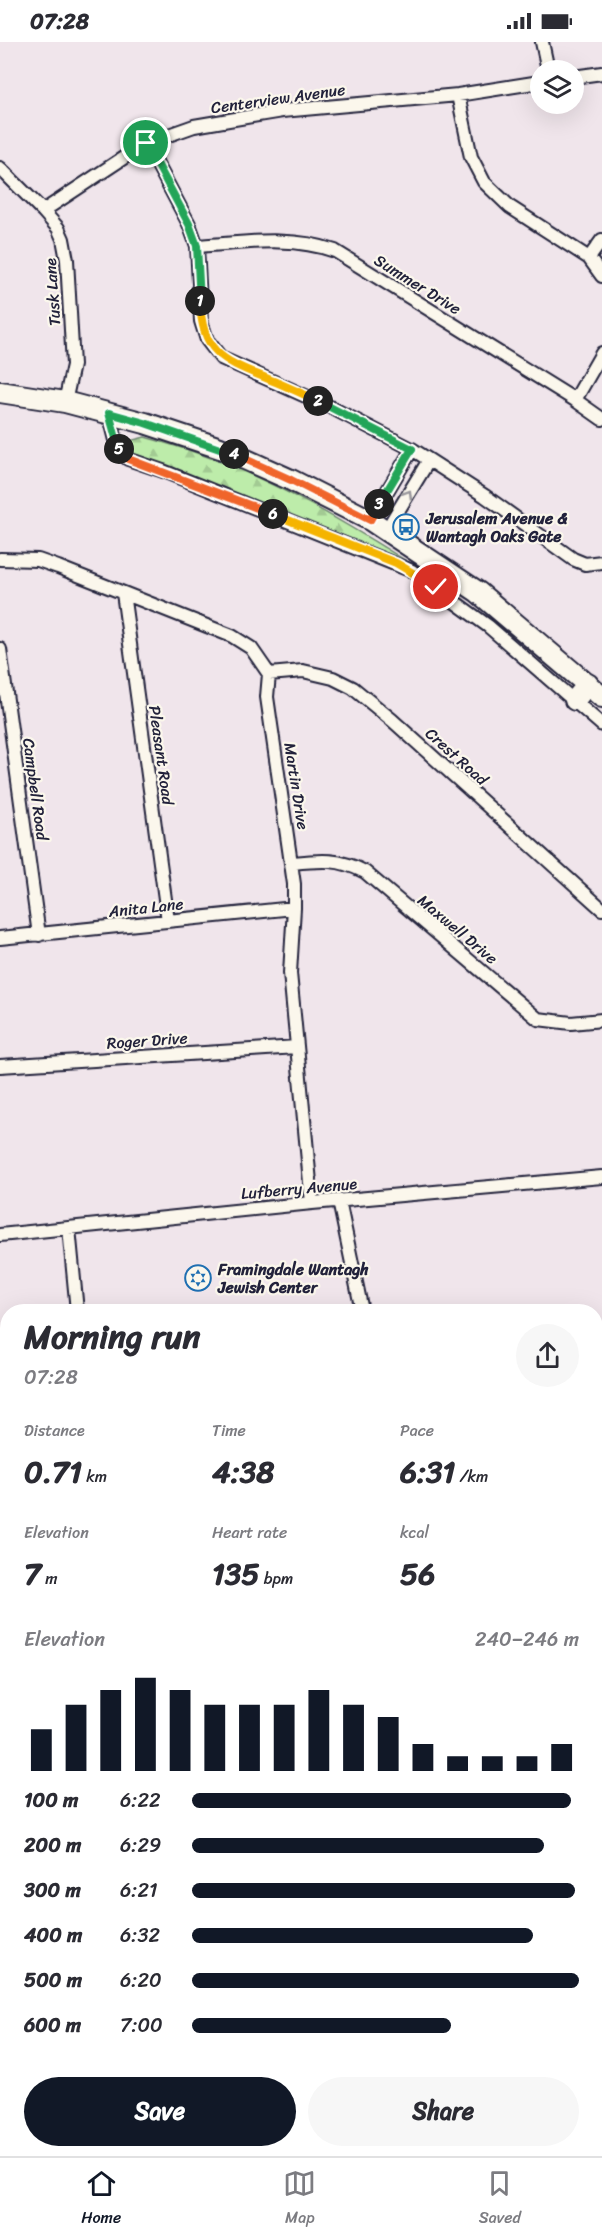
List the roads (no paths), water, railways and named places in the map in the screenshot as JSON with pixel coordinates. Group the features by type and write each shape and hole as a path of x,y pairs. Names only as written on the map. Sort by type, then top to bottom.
{"main road":[{"path":"0,392 66,402 145,423 220,448 379,524 478,592 595,690 575,700"}],"street":[{"path":"542,42 546,60"},
{"path":"584,75 602,73"},
{"name":"Centerview Avenue","path":"43,211 146,143 194,126 282,111 458,95 530,84"},
{"path":"458,95 471,157 484,182 510,207 589,258 602,276"},
{"path":"146,143 189,224 197,246 201,321 207,340 221,358 330,406 412,449 486,496 573,559 585,564 602,562"},
{"name":"Tusk Lane","path":"0,169 43,211 58,228 63,239 67,260 74,365 66,402"},
{"path":"589,258 602,240"},
{"name":"Summer Drive","path":"197,246 291,241 317,245 335,251 602,419"},
{"path":"575,400 602,353"},
{"path":"109,413 119,452 128,459 174,475 412,571 488,626 602,725"},
{"path":"379,524 412,449"},
{"path":"379,524 429,460"},
{"path":"0,559 38,560 232,636 251,648 269,674"},
{"name":"Pleasant Road","path":"123,592 168,921"},
{"name":"Campbell Road","path":"0,649 39,935"},
{"name":"Crest Road","path":"269,674 303,671 333,678 353,688 392,720 602,909"},
{"name":"Martin Drive","path":"269,674 267,697 292,863 294,908 290,973 312,1203"},
{"name":"Maxwell Drive","path":"292,863 336,860 365,872 538,1019 571,1023 602,1020"},
{"name":"Anita Lane","path":"0,938 294,908"},
{"name":"Roger Drive","path":"0,1066 297,1047"},
{"name":"Lufberry Avenue","path":"0,1235 312,1203 602,1177"},
{"path":"339,1201 361,1304"},
{"path":"69,1228 76,1304"}],"place":[{"name":"Jerusalem Avenue & Wantagh Oaks Gate","path":"406,527"},
{"name":"Framingdale Wantagh Jewish Center","path":"198,1278"}]}
